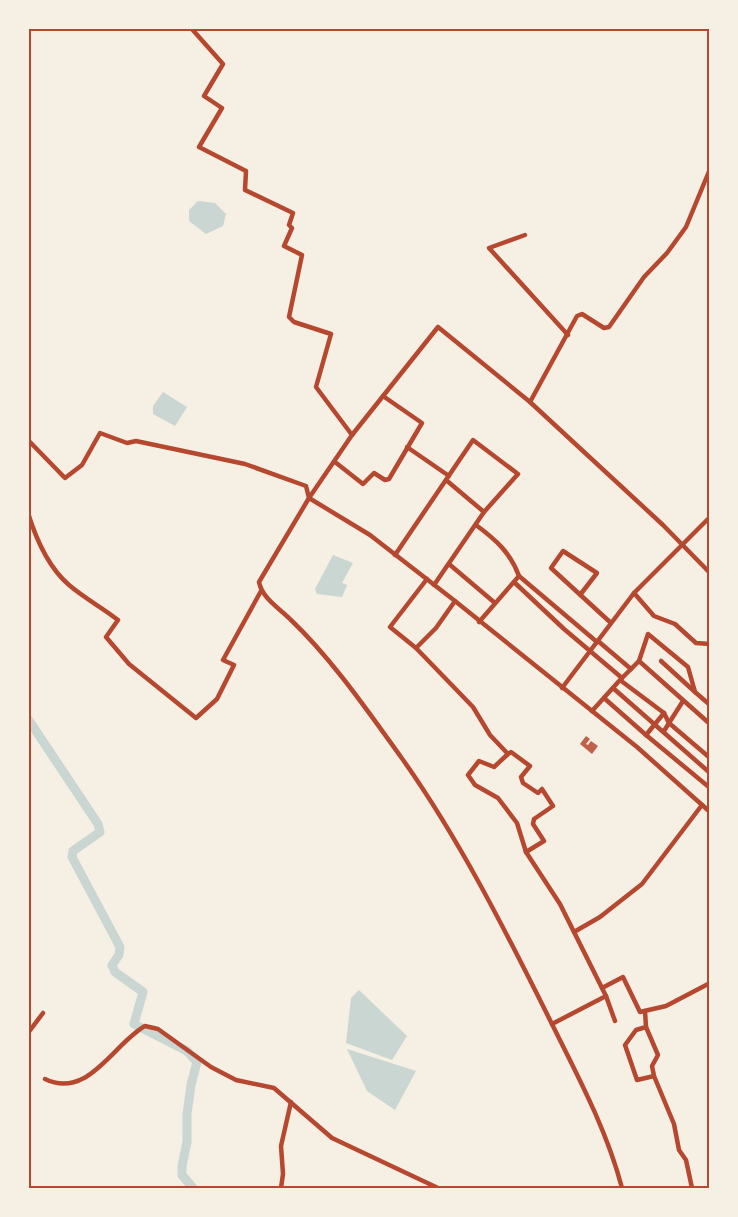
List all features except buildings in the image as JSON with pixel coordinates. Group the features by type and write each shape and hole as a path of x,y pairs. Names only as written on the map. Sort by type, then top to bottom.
{"street":[{"path":"191,28 223,64 204,96 222,108 199,147 246,171 245,190 293,213 289,225 292,227 284,246 302,255 288,317 294,322 331,334 316,387 352,435"},
{"path":"530,402 568,335 576,316 582,314 604,328 609,327 644,277 667,254 686,227 710,169"},
{"path":"701,195 710,198"},
{"path":"525,235 489,248 568,335"},
{"path":"622,1188 614,1158 590,1100 460,850 402,759 334,668 298,626 261,591 259,582 309,498 352,435 438,327 530,402 683,544 710,573"},
{"path":"335,462 363,484 374,473 387,480 422,421 383,396"},
{"path":"28,440 65,478 82,465 100,433 127,443 136,441 245,464 306,486 309,498 370,535 427,579 592,711 710,812"},
{"path":"395,555 473,440 518,474 484,513 434,585"},
{"path":"407,447 447,478 484,513"},
{"path":"28,513 39,544 61,577 69,586 118,620 106,638 129,664 196,718 217,699 234,665 222,660 261,591"},
{"path":"562,688 634,593 710,517"},
{"path":"476,525 500,543 513,561 519,576 631,669"},
{"path":"580,594 597,573 563,551 550,568 611,623"},
{"path":"449,564 495,603"},
{"path":"479,622 519,576"},
{"path":"427,579 390,627 416,648 473,707 490,735 508,754"},
{"path":"514,582 590,652 664,713 669,723 710,758"},
{"path":"634,593 654,616 675,624 696,643 710,644"},
{"path":"416,648 436,628 455,601"},
{"path":"592,711 639,661 648,634 688,667 695,692"},
{"path":"639,661 710,724"},
{"path":"661,662 710,705"},
{"path":"613,688 710,773"},
{"path":"604,698 710,788"},
{"path":"664,731 683,701"},
{"path":"646,735 664,713"},
{"path":"526,852 544,841 533,824 534,819 553,806 542,789 538,793 523,783 521,777 530,765 511,752 494,767 479,761 468,775 476,785 498,798 517,824 526,852 574,932 606,996 615,1021"},
{"path":"574,932 600,917 642,884 702,805"},
{"path":"602,988 623,977 640,1012 666,1006 710,983"},
{"path":"552,1024 606,996"},
{"path":"645,1011 646,1027 658,1055 652,1066 654,1077 674,1124 679,1150 686,1160 692,1188"},
{"path":"28,1033 43,1013"},
{"path":"45,1079 57,1084 73,1084 112,1056 131,1034 145,1026 158,1029 211,1067 236,1080 274,1088 332,1138 438,1188"},
{"path":"646,1027 636,1030 625,1045 637,1080 654,1077"},
{"path":"281,1188 283,1174 281,1146 291,1102"}],"shaded area":[{"path":"198,201 215,203 226,214 223,226 206,234 189,221 189,210"},
{"path":"163,392 187,407 175,426 153,414 153,406"},
{"path":"333,555 353,563 342,583 347,585 342,597 317,594 315,589"},
{"path":"359,990 407,1036 392,1060 346,1043 351,998"},
{"path":"347,1049 416,1071 395,1110 367,1091"}],"waterway":[{"path":"28,719 98,824 100,832 73,851 72,857 120,947 119,955 112,965 115,972 143,992 134,1024 187,1051 197,1062 191,1085 187,1114 187,1142 182,1166 182,1175 193,1188"}]}
